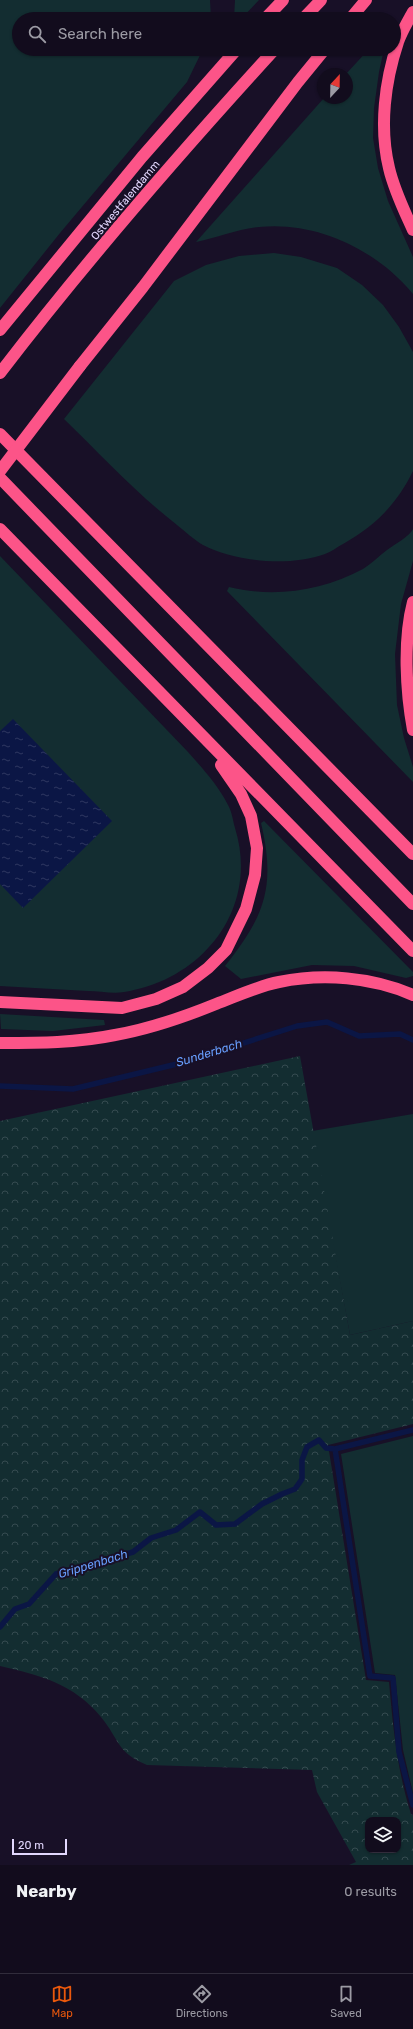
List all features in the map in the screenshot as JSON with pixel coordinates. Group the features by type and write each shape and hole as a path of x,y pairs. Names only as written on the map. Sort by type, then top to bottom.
{"highway":[{"path":"273,12 284,0"},
{"path":"310,12 321,0"},
{"path":"356,12 366,0"},
{"path":"401,37 413,12"},
{"path":"0,330 142,157 231,56"},
{"name":"Ostwestfalendamm","path":"0,373 38,324 204,127 270,56"},
{"path":"0,471 319,56"},
{"path":"395,56 390,74 384,116 385,138 389,168 398,195 413,230"},
{"path":"0,434 413,854"},
{"path":"0,478 413,904"},
{"path":"0,529 413,951"},
{"path":"413,602 406,657 408,705 413,730"},
{"path":"0,1002 122,1008 156,999 183,988 208,968 226,950 246,909 255,875 257,848 251,816 241,794 197,732"},
{"path":"0,1043 56,1043 115,1035 177,1019 278,982 312,977 354,979 401,990 413,995"}],"green space":[{"path":"0,0 210,0 211,12 12,12 12,56 200,56 187,82 60,233 0,308"},
{"path":"235,0 259,0 248,12 234,12"},
{"path":"363,56 382,56 374,108 373,138 378,168 388,201 413,257 413,294 382,264 364,252 324,234 281,226 259,227 196,242 319,104 353,104 353,68 352,68"},
{"path":"274,253 301,257 337,268 362,285 383,305 399,327 413,352 413,471 400,494 375,522 355,537 330,552 311,558 263,561 247,559 216,551 200,543 147,500 64,419 174,281 206,265 239,256"},
{"path":"413,529 413,561 401,604 395,654 397,705 404,738 413,767 413,782 227,591 229,587 263,592 280,592 331,583 363,569 405,538"},
{"path":"0,556 188,752 215,784 230,811 241,858 239,886 232,912 218,936 200,956 178,973 152,985 115,993 0,986"},
{"path":"264,821 413,972 413,976 406,978 354,966 312,965 241,979 225,966 250,931 264,899 267,883 267,865 261,823"},
{"path":"0,1014 104,1020 105,1025 53,1031 1,1029"},
{"path":"300,1056 350,1335 413,1321 413,1424 328,1445 366,1680 389,1682 399,1765 406,1798 411,1814 413,1815 413,1865 349,1865 356,1862 317,1792 312,1770 147,1765 129,1755 124,1750 101,1717 79,1696 55,1682 42,1677 0,1666 0,1121"},
{"path":"413,1114 413,1321 350,1335 312,1131"},
{"path":"413,1436 413,1793 403,1750 395,1675 375,1673 341,1454"}],"water":[{"path":"13,719 112,821 23,908 0,884 0,731"}],"waterway":[{"name":"Sunderbach","path":"0,1086 73,1089 181,1063 297,1026 327,1022 359,1036 400,1034 413,1040"},
{"name":"Grippenbach","path":"0,1627 15,1609 29,1604 56,1574 133,1552 151,1538 176,1530 200,1512 216,1525 235,1524 262,1504 295,1489 302,1479 302,1460 307,1447 319,1440 326,1448 335,1449 413,1430"},
{"name":"Grippenbach","path":"335,1449 370,1676 393,1678 399,1752 413,1805"}]}
